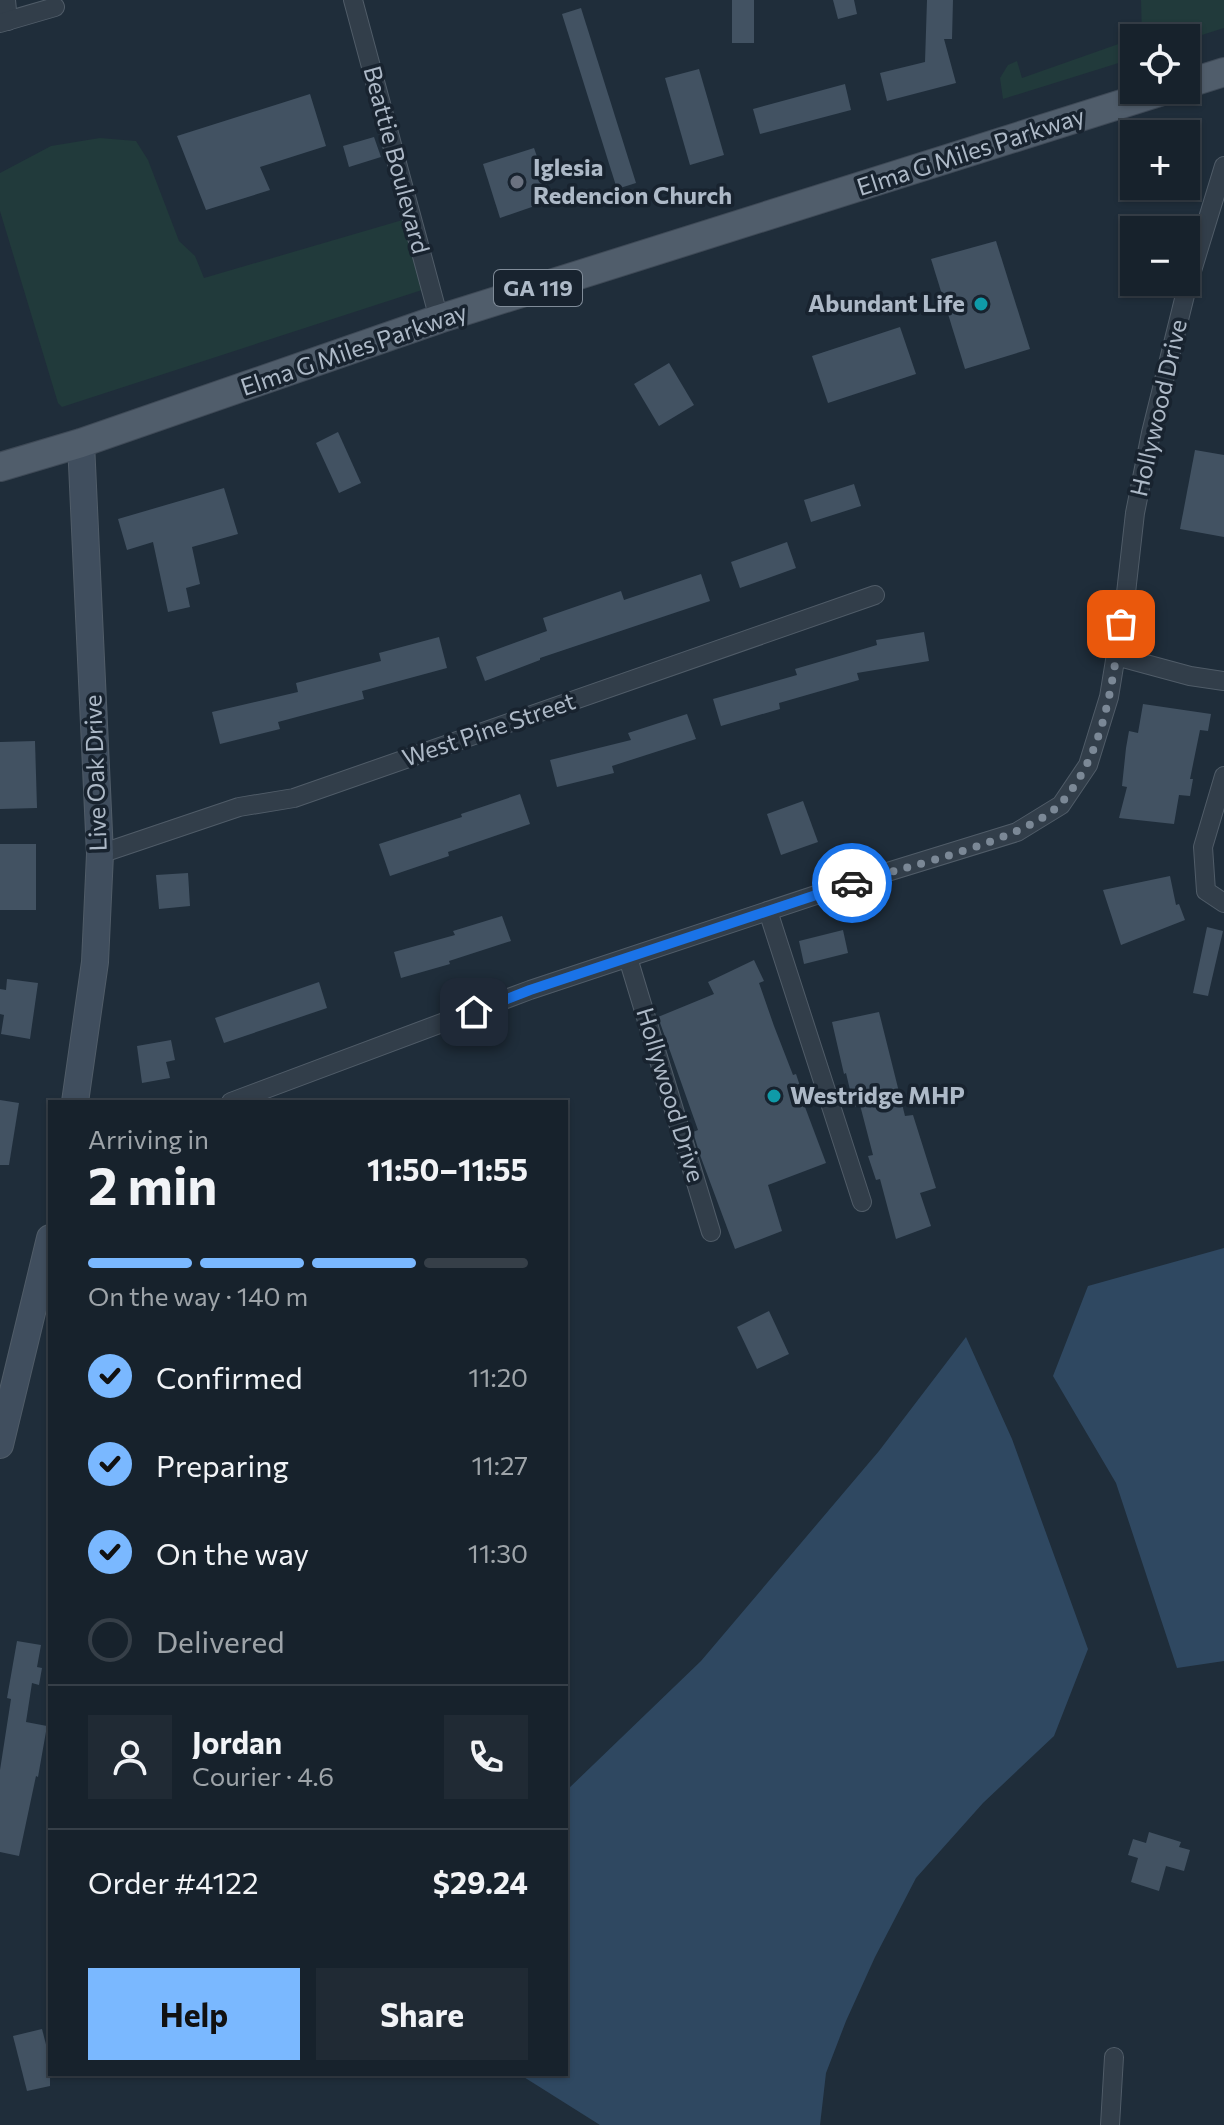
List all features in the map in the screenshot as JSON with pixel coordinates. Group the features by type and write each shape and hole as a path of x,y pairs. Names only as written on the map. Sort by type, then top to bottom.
{"main road":[{"path":"1200,80 1224,72"},
{"name":"Elma G Miles Parkway","path":"0,467 81,443 439,319 1122,104"}],"street":[{"path":"6,0 4,22 55,7"},
{"name":"Beattie Boulevard","path":"353,0 439,319"},
{"name":"Hollywood Drive","path":"236,1100 530,990 1017,832 1061,805 1088,765 1109,697 1135,513 1151,433 1187,287 1224,166"},
{"name":"Live Oak Drive","path":"75,1100 95,962 100,854 81,443"},
{"name":"West Pine Street","path":"100,854 239,807 294,798 875,595"},
{"path":"1116,656 1190,676 1224,681"},
{"path":"1224,776 1203,847 1206,891 1224,903"},
{"path":"768,911 862,1202"},
{"name":"Hollywood Drive","path":"628,958 711,1232"},
{"path":"0,1445 48,1246"},
{"path":"1110,2125 1114,2057"}],"green space":[{"path":"1141,0 1224,0 1224,28 1200,36 1200,24 1142,24"},
{"path":"1120,43 1120,63 1003,99 1000,78 1008,65 1017,61 1022,78"},
{"path":"100,138 136,141 148,160 179,241 195,256 204,278 406,219 422,290 62,407 58,403 0,211 0,173 51,146"}],"water":[{"path":"1224,1248 1224,1661 1177,1668 1116,1483 1053,1376 1088,1286"},
{"path":"966,1337 1012,1439 1088,1649 1054,1736 983,1803 916,1878 846,2021 826,2073 820,2125 600,2125 522,2076 568,2076 568,1789 701,1661 879,1451"}],"building":[{"path":"732,0 754,0 754,43 732,43"},
{"path":"833,0 854,0 857,14 838,19"},
{"path":"927,0 953,0 952,39 944,39 956,83 887,101 880,73 925,62"},
{"path":"581,8 636,183 617,189 562,14"},
{"path":"699,69 724,155 690,165 665,78"},
{"path":"845,84 851,110 760,134 753,109"},
{"path":"310,94 326,146 260,167 270,190 206,210 177,136"},
{"path":"374,137 381,157 349,167 343,146"},
{"name":"Iglesia Redencion Church","path":"534,148 552,200 500,218 483,164"},
{"name":"Abundant Life","path":"996,241 1030,349 965,369 931,259"},
{"path":"900,327 916,374 828,403 812,356"},
{"path":"669,363 694,405 659,426 634,384"},
{"path":"338,432 361,483 339,493 316,443"},
{"path":"1195,450 1224,455 1224,537 1180,529"},
{"path":"854,484 861,506 811,522 804,500"},
{"path":"224,488 238,534 192,547 200,584 186,588 190,607 168,612 153,542 127,550 118,519"},
{"path":"787,542 796,568 740,588 731,562"},
{"path":"701,574 710,601 540,658 485,681 476,657 547,631 543,618 621,591 624,600"},
{"path":"924,632 929,661 857,673 859,680 779,703 780,709 721,726 713,699 797,675 795,669 877,645 876,640"},
{"path":"439,637 447,668 362,691 364,699 278,722 280,729 220,744 212,712 298,692 296,683 381,661 379,653"},
{"path":"1143,704 1211,714 1208,731 1200,730 1190,779 1193,779 1190,796 1179,795 1174,824 1119,818 1127,787 1122,786 1129,731 1138,733"},
{"path":"687,714 696,739 612,766 614,773 557,787 550,760 631,740 628,733"},
{"path":"35,741 37,808 0,809 0,742"},
{"path":"520,794 530,824 390,876 379,844"},
{"path":"803,801 818,842 781,855 767,814"},
{"path":"0,844 36,844 36,910 0,910"},
{"path":"188,873 190,906 159,909 156,875"},
{"path":"1170,876 1176,905 1179,904 1185,920 1121,945 1103,890"},
{"path":"502,916 511,941 401,978 394,952 455,935 453,931"},
{"path":"1207,927 1223,931 1208,996 1193,993"},
{"path":"843,930 848,953 804,964 799,941"},
{"path":"754,960 764,981 759,983 774,1026 793,1075 796,1074 826,1163 768,1185 782,1231 735,1249 700,1155 693,1132 698,1130 658,1017 714,994 708,982"},
{"path":"7,979 38,983 30,1039 1,1034 4,1015 0,1014 0,989 6,990"},
{"path":"319,982 327,1008 224,1043 215,1018"},
{"path":"879,1012 905,1116 913,1115 936,1188 920,1193 931,1226 896,1239 880,1179 876,1180 868,1156 873,1155 860,1105 854,1107 832,1022"},
{"path":"171,1040 175,1060 166,1062 170,1078 142,1083 137,1046"},
{"path":"0,1100 19,1103 9,1165 0,1165"},
{"path":"769,1311 789,1354 757,1369 737,1327"},
{"path":"17,1641 41,1645 37,1667 42,1668 39,1685 32,1683 26,1722 47,1726 19,1856 0,1852 0,1770 11,1699 7,1698"},
{"path":"1149,1832 1181,1842 1179,1847 1190,1850 1184,1871 1166,1866 1159,1891 1131,1882 1138,1858 1128,1855 1133,1839 1146,1843"},
{"path":"42,2029 48,2052 50,2086 27,2091 13,2036"}],"way so far":[{"path":"852,883 1017,832 1061,805 1088,765 1109,697 1121,624"}],"place":[{"name":"Iglesia Redencion Church","path":"517,182"},
{"name":"Abundant Life","path":"981,304"},
{"name":"Westridge MHP","path":"774,1096"}],"route":[{"path":"474,1012 530,990 852,883"}]}
